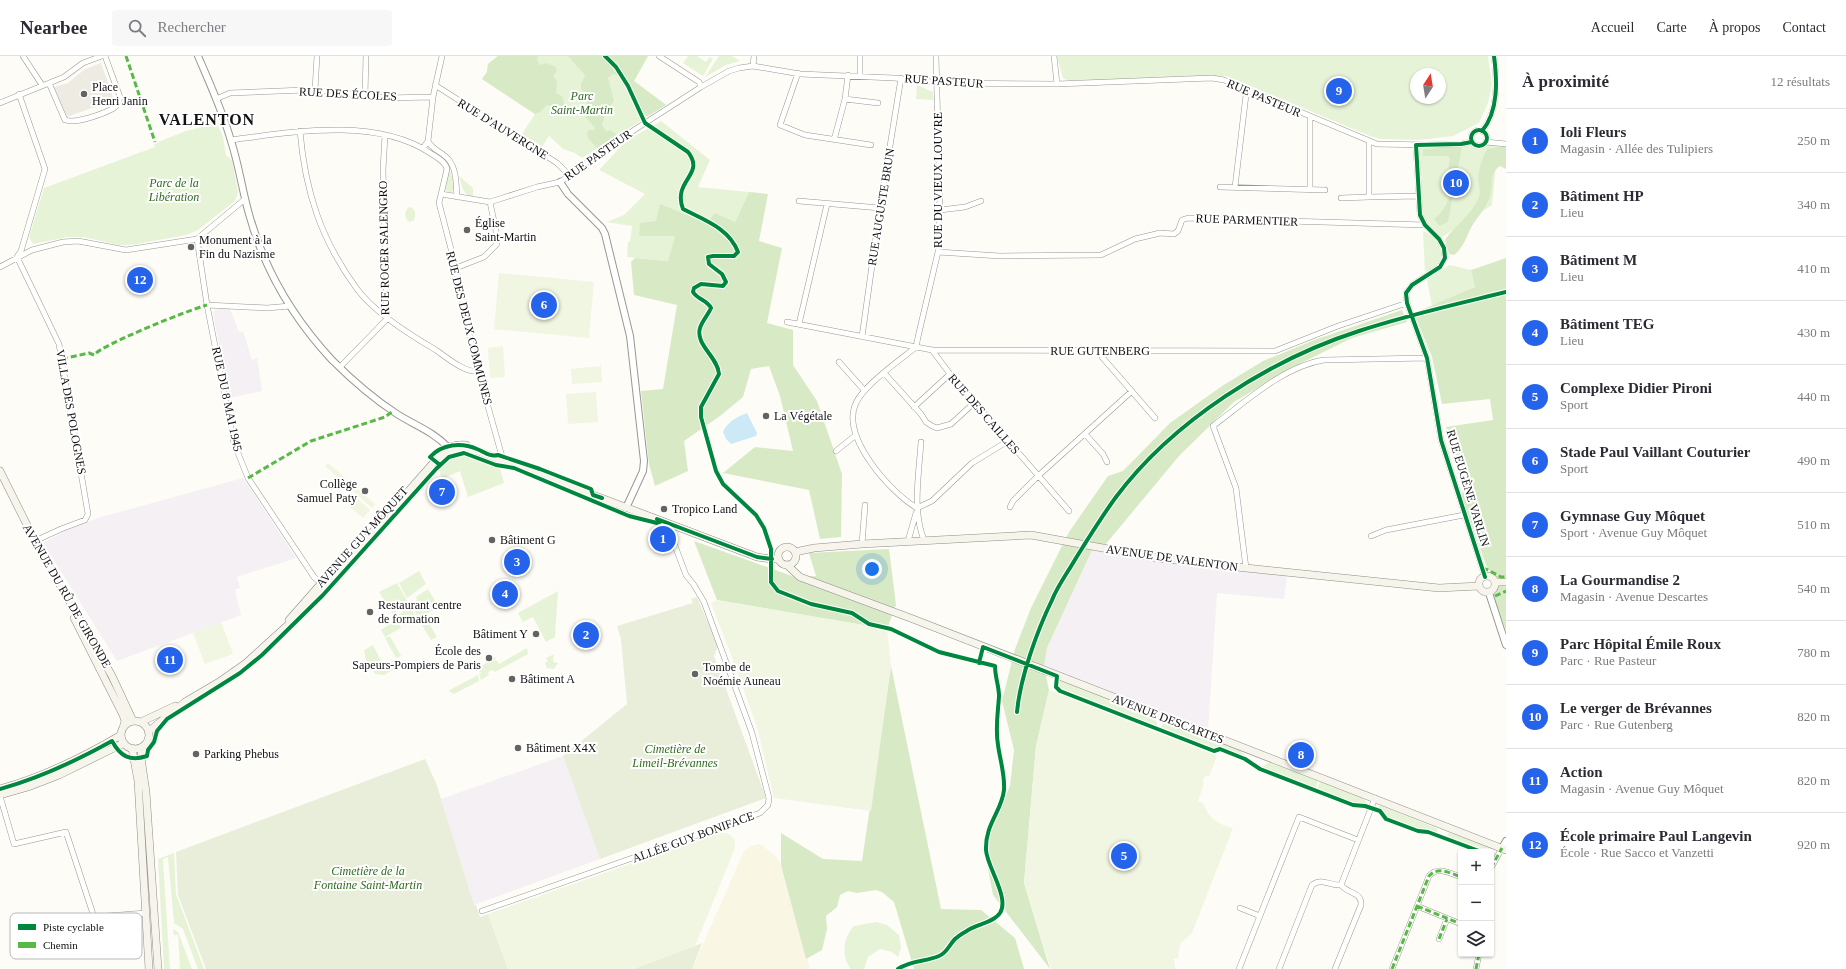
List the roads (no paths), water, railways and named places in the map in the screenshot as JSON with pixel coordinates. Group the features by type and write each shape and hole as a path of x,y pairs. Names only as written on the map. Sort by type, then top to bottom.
{"main road":[{"path":"446,450 457,444 470,446 626,508 757,557 779,559 782,563 790,563 796,557 795,552 788,548 783,549 779,553 779,559"},
{"name":"AVENUE GUY MÔQUET","path":"280,632 321,583 432,459 446,450 470,449 492,456"},
{"name":"AVENUE GUY MÔQUET","path":"149,731 185,702 246,664 300,614 446,450"},
{"name":"AVENUE DU RÛ DE GIRONDE","path":"0,470 35,541 112,676 133,721"},
{"name":"AVENUE DU RÛ DE GIRONDE","path":"0,481 23,527 106,679 123,715 125,721 123,728"},
{"name":"AVENUE DE VALENTON","path":"795,552 814,548 862,544 1032,535 1158,558 1438,588 1479,586"},
{"name":"AVENUE DESCARTES","path":"790,563 800,577 1042,669 1504,849"},
{"path":"1495,582 1493,590 1489,593 1483,592 1479,586 1479,581 1485,577 1492,578 1495,582 1506,582"},
{"name":"AVENUE GUY MÔQUET","path":"142,722 185,702"},
{"path":"142,747 132,748 124,743 121,735 123,728 133,721 142,722 149,731 149,738 142,747 141,758 146,792 150,913 148,944 149,969"},
{"path":"0,789 26,782 57,769 121,735"},
{"path":"0,796 59,775 124,743"},
{"path":"132,748 138,781 150,913 156,944 158,969"},
{"path":"148,944 156,944"}],"street":[{"path":"23,56 42,85"},
{"path":"0,103 19,94 64,77 83,63 104,56 120,97 119,102 114,108 76,122 65,120 49,83"},
{"path":"198,56 231,140 249,215 268,265 290,306 316,341 340,367 377,400 399,415 436,435 446,450"},
{"path":"315,90 317,56"},
{"path":"365,95 366,56"},
{"path":"231,140 300,131 373,131 423,148 428,141 433,97 442,56"},
{"path":"659,56 699,82 701,87"},
{"path":"753,66 754,56"},
{"path":"860,56 860,76"},
{"name":"RUE DU VIEUX LOUVRE","path":"916,347 938,252 940,210 938,92 935,82 936,56"},
{"path":"1054,56 1057,84"},
{"path":"1482,131 1487,134 1486,142 1483,146 1478,146 1472,142 1471,136 1474,132 1482,131 1487,126 1496,92 1494,56"},
{"name":"RUE PASTEUR","path":"440,194 457,198 490,202 537,187 560,182 701,87 730,71 753,66 798,73 901,78 935,82 1057,84 1212,78 1224,80 1369,142 1387,145 1416,145 1461,144 1472,142"},
{"path":"798,73 780,125 805,135 871,145"},
{"path":"834,140 845,99 848,75"},
{"name":"RUE AUGUSTE BRUN","path":"862,337 880,208 901,78"},
{"name":"RUE D'AUVERGNE","path":"435,85 557,163 570,175"},
{"name":"RUE DES ÉCOLES","path":"216,99 230,93 315,90 385,98 433,97"},
{"path":"1235,187 1246,95 1248,91"},
{"path":"17,257 21,251 45,169 19,94"},
{"path":"845,99 878,104"},
{"path":"1310,117 1310,190"},
{"path":"300,131 309,193 315,214 334,252 357,290 387,319 458,365 475,372 478,371"},
{"name":"RUE ROGER SALENGRO","path":"340,367 387,319 382,170 386,135"},
{"path":"428,141 432,147 450,160 456,178 457,198"},
{"path":"1369,142 1369,197"},
{"path":"1486,142 1506,144"},
{"path":"1407,303 1406,293 1412,285 1440,267 1445,258 1444,248 1439,238 1425,225 1420,215 1416,145"},
{"name":"RUE DES DEUX COMMUNES","path":"423,148 440,160 446,167 439,203 456,268 468,330 478,371 503,460"},
{"path":"560,182 568,194 602,228 606,234 630,336 644,461 643,471 626,508"},
{"path":"1220,187 1325,190"},
{"path":"1341,198 1419,196"},
{"path":"0,267 32,250 63,242 78,241 126,250 197,239 245,199"},
{"path":"799,201 880,208"},
{"path":"940,210 965,207 981,201"},
{"path":"456,268 484,257 496,244 496,231 490,202"},
{"path":"799,324 827,204"},
{"name":"RUE PARMENTIER","path":"938,252 1000,256 1101,254 1135,239 1160,234 1174,234 1178,231 1182,220 1188,218 1425,225"},
{"name":"RUE DU 8 MAI 1945","path":"197,239 207,305 234,443 244,468 265,506 314,577 321,583"},
{"name":"VILLA DES POLOGNES","path":"17,257 60,344 88,514 85,520 61,528 35,541"},
{"name":"RUE GUTENBERG","path":"787,322 799,324 805,327 932,350 1275,351 1338,326 1407,303"},
{"name":"RUE EUGÈNE VARLIN","path":"1407,303 1426,358 1441,440 1485,577"},
{"path":"207,305 268,308 290,306"},
{"path":"916,347 864,390 854,408 853,425 865,456 906,501 917,508"},
{"name":"RUE DES CAILLES","path":"932,350 974,403 1068,510"},
{"path":"1101,350 1102,357 1155,418"},
{"path":"1246,568 1236,488 1213,426 1266,386 1308,362 1324,360 1426,358"},
{"path":"838,362 864,390"},
{"path":"885,374 921,414 926,422 937,428 951,424 974,403"},
{"path":"914,407 950,374"},
{"path":"1010,508 1013,501 1038,476 1132,391"},
{"path":"1085,434 1103,454 1106,462"},
{"path":"836,451 856,435"},
{"path":"917,508 932,502 972,463 1008,441"},
{"path":"921,442 917,508 919,527 924,540"},
{"path":"862,544 865,505"},
{"path":"908,542 917,508"},
{"path":"1371,536 1386,530 1464,515"},
{"name":"ALLÉE GUY BONIFACE","path":"482,911 760,813 768,805 769,798 752,732 704,602 694,584 686,575 672,538 671,532 673,526"},
{"path":"1489,593 1506,645"},
{"path":"0,796 14,844 66,832 93,913"},
{"path":"1341,885 1375,798"},
{"path":"1239,969 1299,817 1358,840"},
{"path":"1494,864 1504,849 1506,841"},
{"path":"1392,969 1429,876 1433,871 1445,871 1458,876"},
{"path":"1279,969 1312,885 1317,881 1322,881 1335,886 1341,885"},
{"path":"1335,969 1361,905 1361,900 1358,895 1345,890 1341,885"},
{"path":"1417,906 1458,923"},
{"path":"1240,908 1260,916"},
{"path":"142,914 150,913"},
{"path":"1439,939 1447,919"},
{"path":"1476,969 1479,957"}],"water":[{"path":"747,413 757,433 756,436 731,444 726,439 723,432 725,428 733,420"}],"place":[{"name":"Parc Hôpital Émile Roux","path":"1339,91"},
{"name":"Place Henri Janin","path":"84,94"},
{"name":"Le verger de Brévannes","path":"1456,183"},
{"name":"Église Saint-Martin","path":"467,230"},
{"name":"Monument à la Fin du Nazisme","path":"191,247"},
{"name":"École primaire Paul Langevin","path":"140,280"},
{"name":"Stade Paul Vaillant Couturier","path":"544,305"},
{"name":"La Végétale","path":"766,416"},
{"name":"Collège Samuel Paty","path":"365,491"},
{"name":"Gymnase Guy Môquet","path":"442,492"},
{"name":"Tropico Land","path":"664,509"},
{"name":"Ioli Fleurs","path":"663,539"},
{"name":"Bâtiment G","path":"492,540"},
{"name":"Bâtiment M","path":"517,562"},
{"name":"Bâtiment TEG","path":"505,594"},
{"name":"Restaurant centre de formation","path":"370,612"},
{"name":"Bâtiment Y","path":"536,634"},
{"name":"Bâtiment HP","path":"586,635"},
{"name":"École des Sapeurs-Pompiers de Paris","path":"489,658"},
{"name":"Action","path":"170,660"},
{"name":"Tombe de Noémie Auneau","path":"695,674"},
{"name":"Bâtiment A","path":"512,679"},
{"name":"Bâtiment X4X","path":"518,748"},
{"name":"Parking Phebus","path":"196,754"},
{"name":"La Gourmandise 2","path":"1301,755"},
{"name":"Complexe Didier Pironi","path":"1124,856"}],"district":[{"name":"VALENTON","path":"207,119"}],"park label":[{"name":"Parc Saint-Martin","path":"582,103"},
{"name":"Parc de la Libération","path":"174,190"},
{"name":"Cimetière de Limeil-Brévannes","path":"675,756"},
{"name":"Cimetière de la Fontaine Saint-Martin","path":"368,878"}]}
